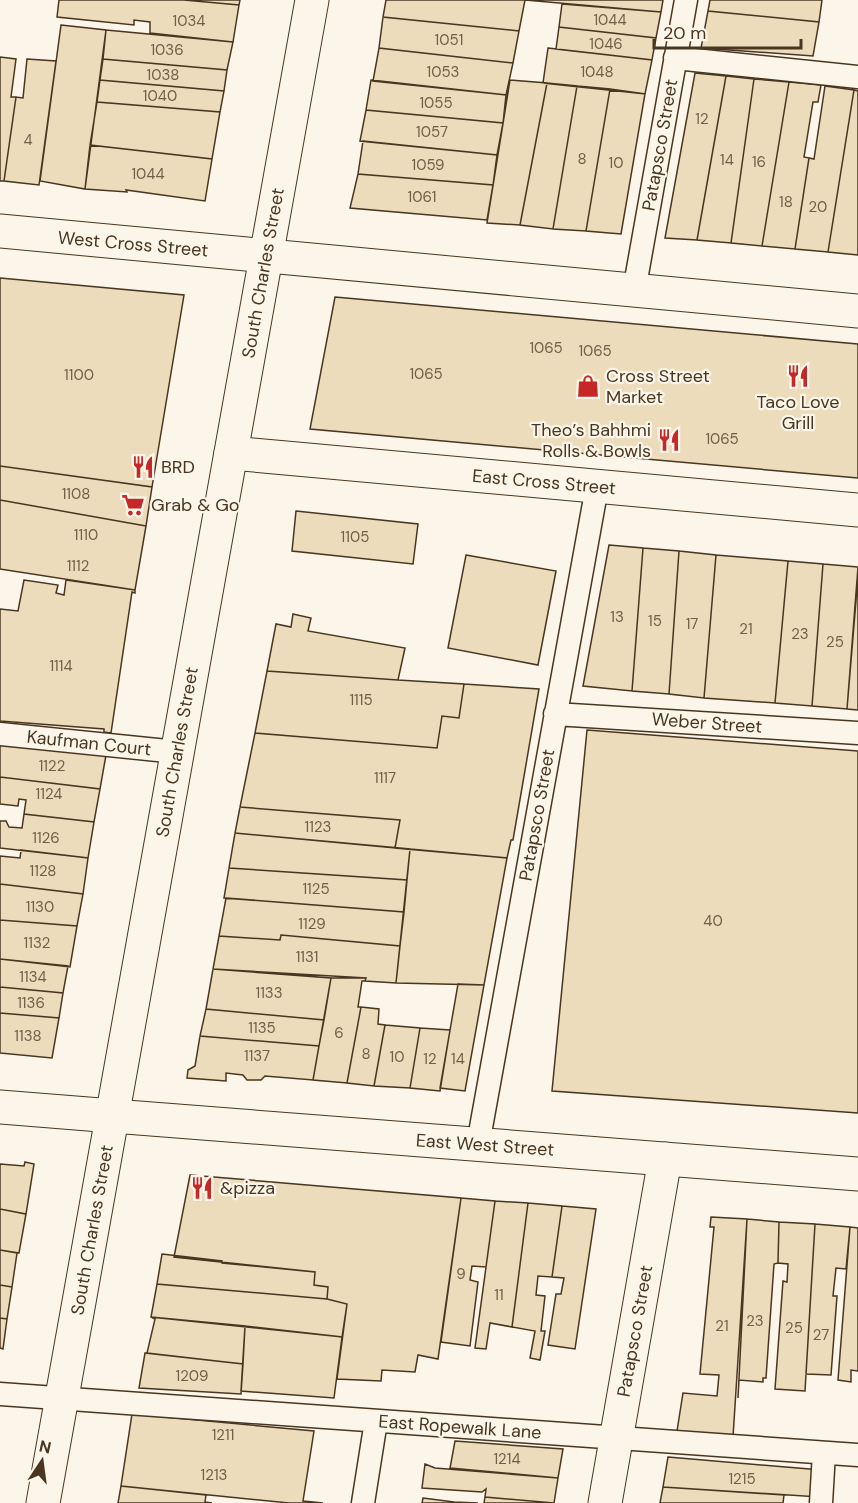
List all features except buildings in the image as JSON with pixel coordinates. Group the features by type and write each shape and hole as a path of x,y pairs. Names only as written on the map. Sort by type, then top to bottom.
{"street":[{"name":"South Charles Street","path":"43,1503 312,0"},
{"name":"West Cross Street","path":"0,231 266,258"},
{"path":"266,258 858,311"},
{"name":"East Cross Street","path":"231,453 858,510"},
{"name":"East West Street","path":"0,1107 858,1174"},
{"name":"Patapsco Street","path":"606,1503 665,1159"}],"lane":[{"name":"Patapsco Street","path":"633,291 686,0"},
{"path":"675,58 858,77"},
{"name":"Patapsco Street","path":"478,1144 597,487"},
{"name":"Weber Street","path":"555,714 858,733"},
{"name":"Kaufman Court","path":"0,734 177,752"},
{"name":"East Ropewalk Lane","path":"0,1394 858,1455"},
{"path":"363,1503 376,1421"},
{"path":"821,1503 824,1453"}],"place":[{"name":"Taco Love Grill","path":"798,376"},
{"name":"Cross Street Market","path":"588,386"},
{"name":"Theo’s Bahhmi Rolls & Bowls","path":"669,440"},
{"name":"BRD","path":"143,467"},
{"name":"Grab & Go","path":"133,505"},
{"name":"&pizza","path":"202,1188"}]}
